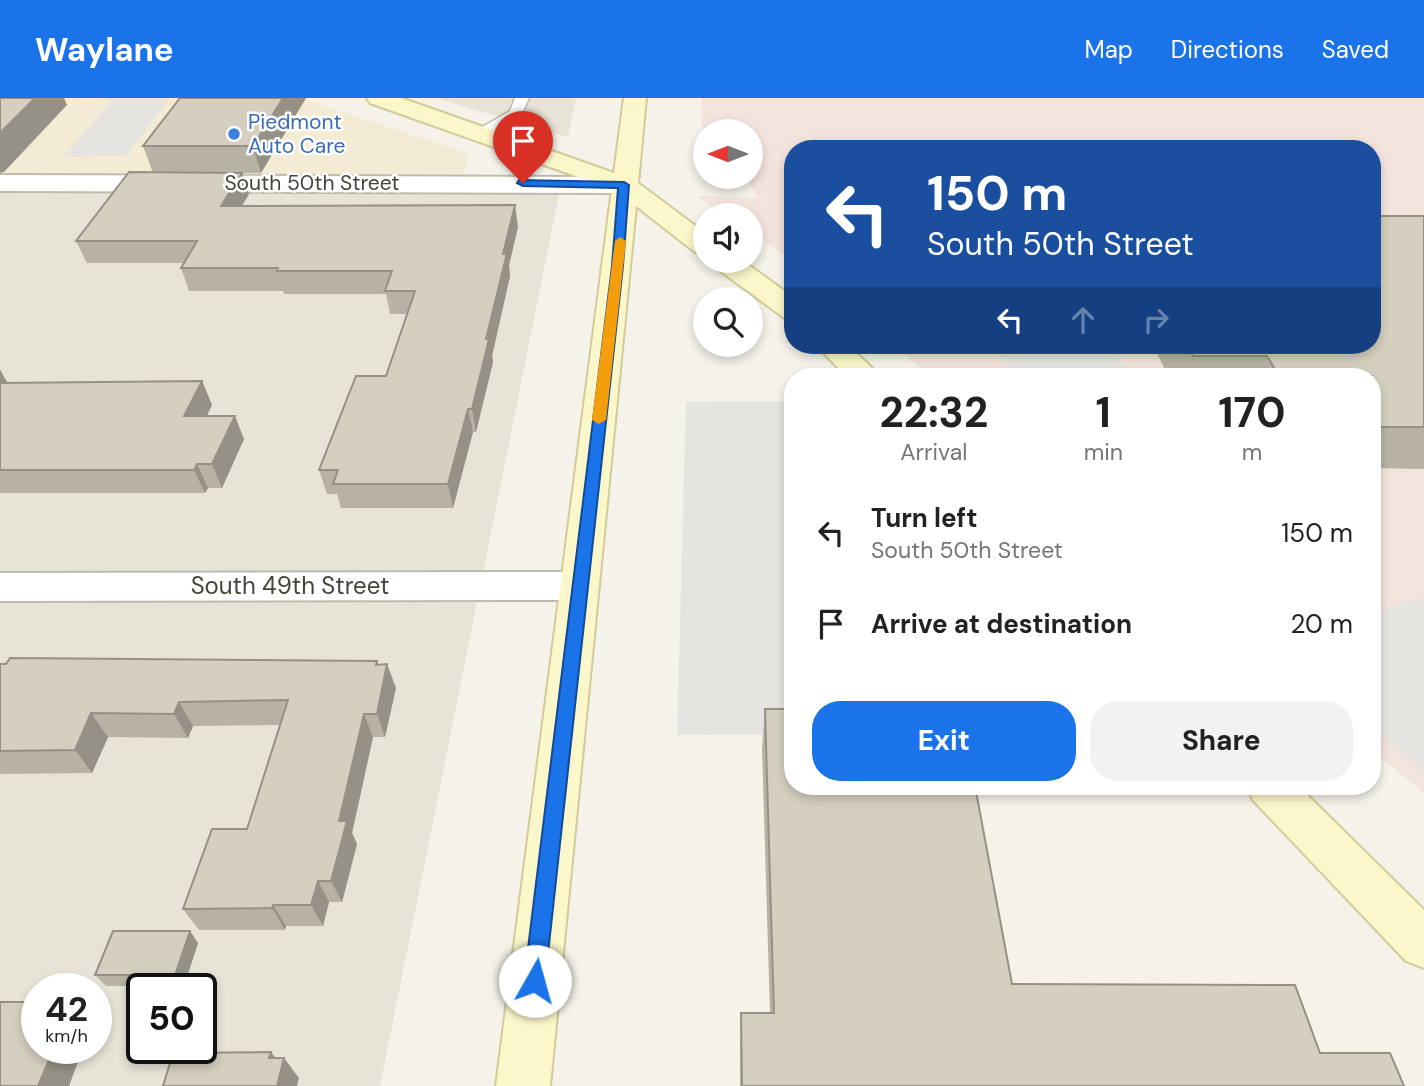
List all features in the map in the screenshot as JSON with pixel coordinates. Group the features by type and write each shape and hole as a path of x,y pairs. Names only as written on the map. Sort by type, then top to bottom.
{"main road":[{"path":"378,98 624,185 693,237"},
{"path":"523,1086 635,98"},
{"path":"741,273 784,305"},
{"path":"841,354 855,368"},
{"path":"1278,795 1424,944"}],"street":[{"name":"South 50th Street","path":"0,183 624,185"},
{"name":"South 49th Street","path":"0,587 580,586"}],"lane":[{"path":"482,133 516,113 522,98"}],"shaded area":[{"path":"0,98 300,98 470,154 460,183 0,183"},
{"path":"103,98 170,98 126,156 63,157 112,101"},
{"path":"435,98 576,98 568,137"},
{"path":"702,98 1424,98 1424,793 1381,757 1381,368 920,368 904,354 1381,354 1381,140 784,140 784,255 763,241 763,203 707,203 697,196 758,198 752,189 763,189 763,119 702,119"},
{"path":"0,183 561,184 380,1086 0,1086"},
{"path":"998,354 1115,354 1129,368 1011,368"},
{"path":"784,401 784,734 677,735 686,402"},
{"path":"1424,598 1424,772 1381,732 1381,612"}],"building":[{"path":"0,98 35,98 0,133"},
{"path":"180,98 283,98 253,146 143,146"},
{"path":"129,172 242,173 221,206 515,205 503,254 507,253 486,339 489,339 472,409 468,409 448,484 333,484 338,470 319,470 356,376 386,376 415,291 385,291 392,271 181,268 197,241 76,241"},
{"path":"1381,216 1424,216 1424,427 1381,427 1381,368 1274,368 1267,356 1192,354 1381,354"},
{"path":"202,381 184,416 235,416 212,464 197,464 194,470 0,470 0,383"},
{"path":"10,658 377,661 376,665 387,664 377,714 364,714 339,821 347,821 331,881 318,881 311,905 183,909 212,829 247,829 288,700 179,702 174,714 91,713 75,750 0,751 0,664 6,664"},
{"path":"765,709 784,709 784,795 977,795 1012,984 1295,985 1320,1053 1390,1053 1404,1086 742,1086 741,1013 774,1013"},
{"path":"113,931 190,931 176,973 96,973"},
{"path":"0,1002 21,1002 21,1064 47,1064 38,1086 0,1086"},
{"path":"271,1052 269,1058 284,1058 277,1086 163,1086 170,1064 217,1064 217,1053"}],"slow traffic":[{"path":"599,420 620,241"}],"place":[{"name":"Piedmont Auto Care","path":"234,134"}],"route":[{"path":"523,183 624,185 621,231 535,981"}]}
